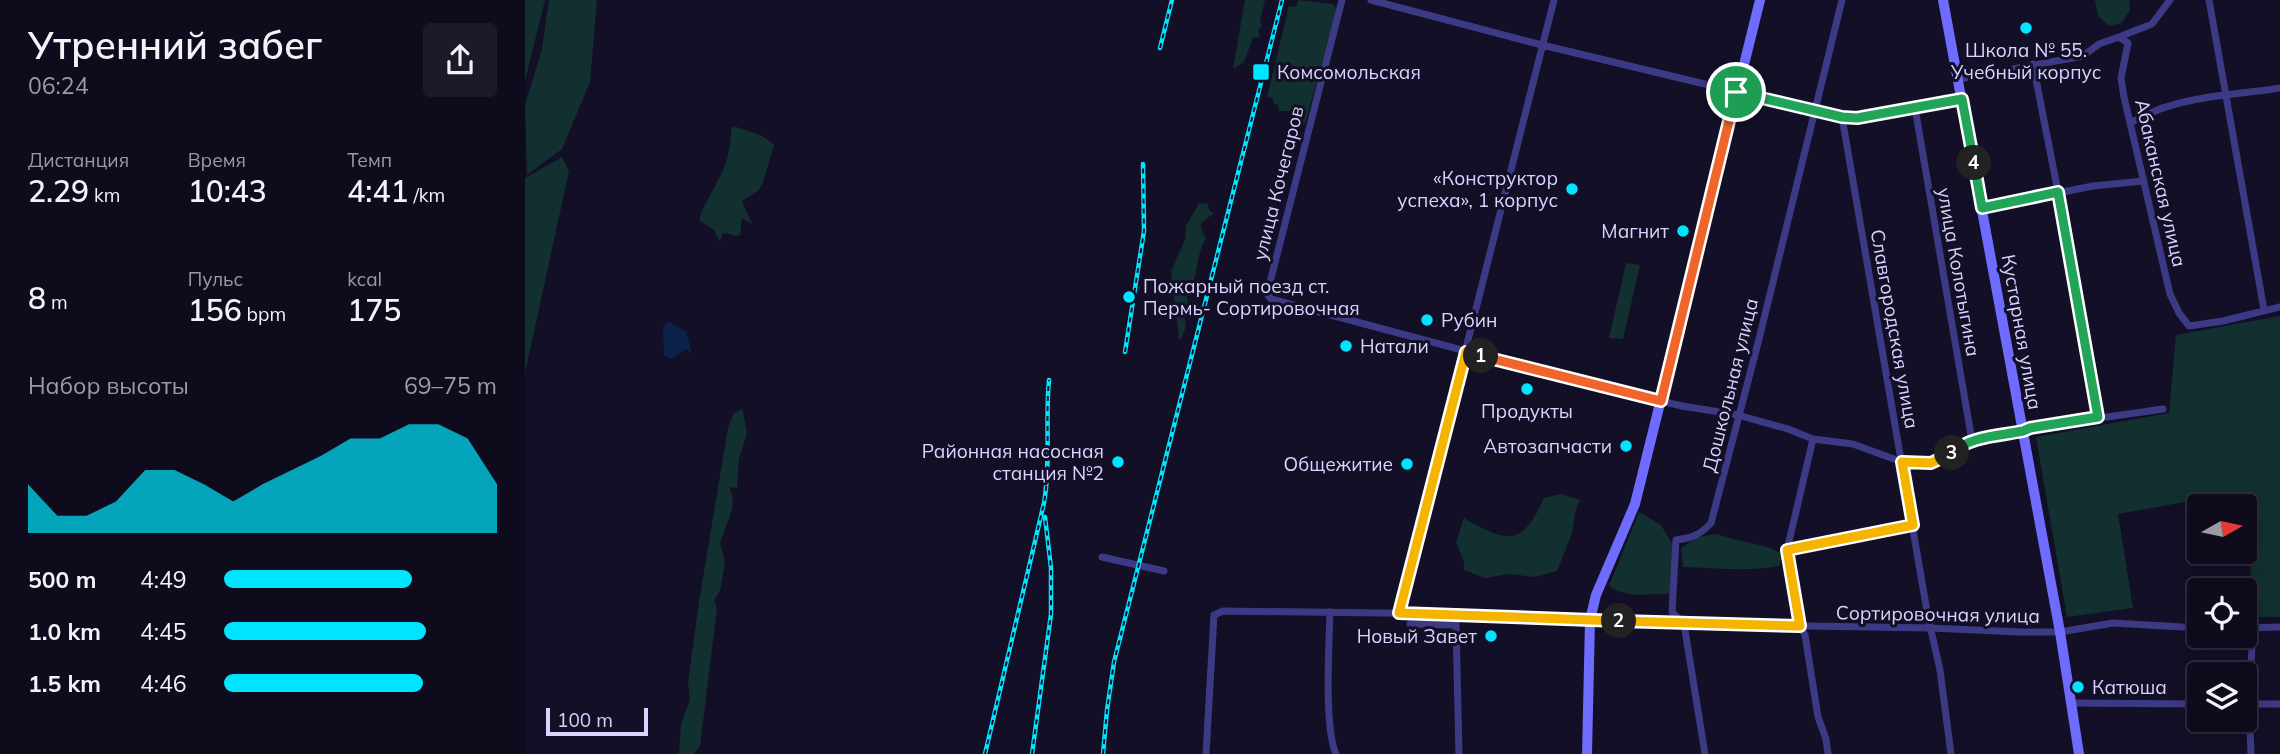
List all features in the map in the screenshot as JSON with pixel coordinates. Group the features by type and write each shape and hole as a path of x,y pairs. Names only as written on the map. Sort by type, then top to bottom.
{"main road":[{"path":"1587,754 1590,620 1596,595 1635,504 1760,0"},
{"name":"Кустарная улица","path":"1943,0 2060,632 2079,754"}],"street":[{"name":"улица Кочегаров","path":"1342,0 1267,294 1271,299 1466,352"},
{"path":"1371,0 1543,45 1842,117 1857,118 1962,99"},
{"path":"1399,613 1554,0"},
{"name":"Дошкольная улица","path":"1705,754 1684,624 1672,612 1676,540 1693,538 1711,523 1842,0"},
{"path":"1959,79 2083,56 2099,44 2152,24 2170,0"},
{"path":"2209,0 2264,310 2280,307"},
{"name":"Абаканская улица","path":"2119,37 2128,43 2121,78 2170,294 2179,313 2189,326 2223,321 2264,310"},
{"path":"2033,64 2098,417"},
{"path":"2131,122 2163,107 2193,100 2280,88"},
{"name":"улица Колотыгина","path":"1915,108 1972,441"},
{"name":"Славгородская улица","path":"1842,117 1930,628 1940,670 1951,754"},
{"path":"1982,208 2094,186 2144,181"},
{"path":"1466,352 1661,401 1738,415 1813,439 1853,444 1902,462 1931,463 1949,456 1972,441 2030,428 2164,409"},
{"path":"1813,439 1787,550 1800,626 1805,635 1818,718 1828,754"},
{"path":"1787,550 1913,525"},
{"path":"1102,558 1164,571"},
{"name":"Сортировочная улица","path":"1206,754 1214,615 1223,611 1455,614 1684,624 2060,632 2113,623 2187,627"},
{"path":"1330,612 1328,661 1331,734 1336,754"},
{"path":"1455,614 1459,754"},
{"path":"1410,624 1455,625"},
{"path":"2257,628 2280,627"},
{"path":"2071,703 2187,704"},
{"path":"2257,704 2280,704"},
{"path":"2249,732 2251,754"}],"green space":[{"path":"525,0 545,0 525,81"},
{"path":"549,0 597,0 590,82 562,149 527,175 525,105 542,49"},
{"path":"1245,0 1265,0 1260,21 1262,25 1258,31 1261,37 1253,38 1244,62 1233,69"},
{"path":"1298,0 1333,4 1337,10 1305,124 1295,127 1292,111 1279,111 1273,98 1267,97 1289,6 1296,7"},
{"path":"2095,0 2129,0 2130,10 2122,23 2109,26 2098,16"},
{"path":"734,126 760,135 774,145 762,185 758,191 742,201 752,224 742,218 740,235 722,234 720,242 714,230 699,220 724,167 731,129"},
{"path":"562,157 569,171 525,373 525,178"},
{"path":"1199,203 1208,204 1209,210 1214,214 1201,223 1206,238 1187,296 1184,315 1186,326 1181,340 1171,271 1185,240 1186,226"},
{"path":"1626,263 1640,265 1623,339 1609,338"},
{"path":"2280,316 2280,617 2259,617 2257,578 2252,578 2250,564 2257,564 2257,494 2187,494 2187,502 2118,514 2133,608 2067,617 2036,437 2169,413 2176,335"},
{"path":"741,409 747,433 739,459 737,488 730,489 732,510 720,543 725,562 720,591 714,600 717,609 700,746 694,754 679,754 681,724 690,700 688,682 699,602 728,428 734,413"},
{"path":"1561,494 1580,500 1575,512 1572,534 1557,571 1535,577 1509,574 1485,578 1464,570 1464,562 1456,542 1464,518 1491,532 1511,536 1528,526 1544,498"},
{"path":"1639,512 1661,525 1675,549 1674,593 1632,594 1609,586"},
{"path":"1717,534 1777,551 1783,555 1779,566 1743,569 1683,567 1681,548 1698,537"}],"water":[{"path":"670,321 686,331 692,354 686,349 671,359 664,355 663,326"}],"railway":[{"path":"1160,48 1172,0"},
{"path":"1103,754 1114,662 1282,0"},
{"path":"1125,352 1144,231 1143,164"},
{"path":"985,754 1044,503 1049,380"},
{"path":"1032,754 1051,614 1051,568 1045,517"}],"place":[{"name":"Школа № 55. Учебный корпус","path":"2026,28"},
{"name":"Комсомольская","path":"1261,72"},
{"name":"«Конструктор успеха», 1 корпус","path":"1572,189"},
{"name":"Магнит","path":"1683,231"},
{"name":"Пожарный поезд ст. Пермь- Сортировочная","path":"1129,297"},
{"name":"Рубин","path":"1427,320"},
{"name":"Натали","path":"1346,346"},
{"name":"Продукты","path":"1527,389"},
{"name":"Автозапчасти","path":"1626,446"},
{"name":"Районная насосная станция №2","path":"1118,462"},
{"name":"Общежитие","path":"1407,464"},
{"name":"Новый Завет","path":"1491,636"},
{"name":"Катюша","path":"2078,687"}],"route":[{"path":"1736,92 1813,111 1857,118 1962,99 1982,208 2058,192 2098,417 1972,441 1949,456 1931,463 1902,462 1913,525 1787,550 1800,626 1399,613 1466,352 1661,401 1736,92"}]}
